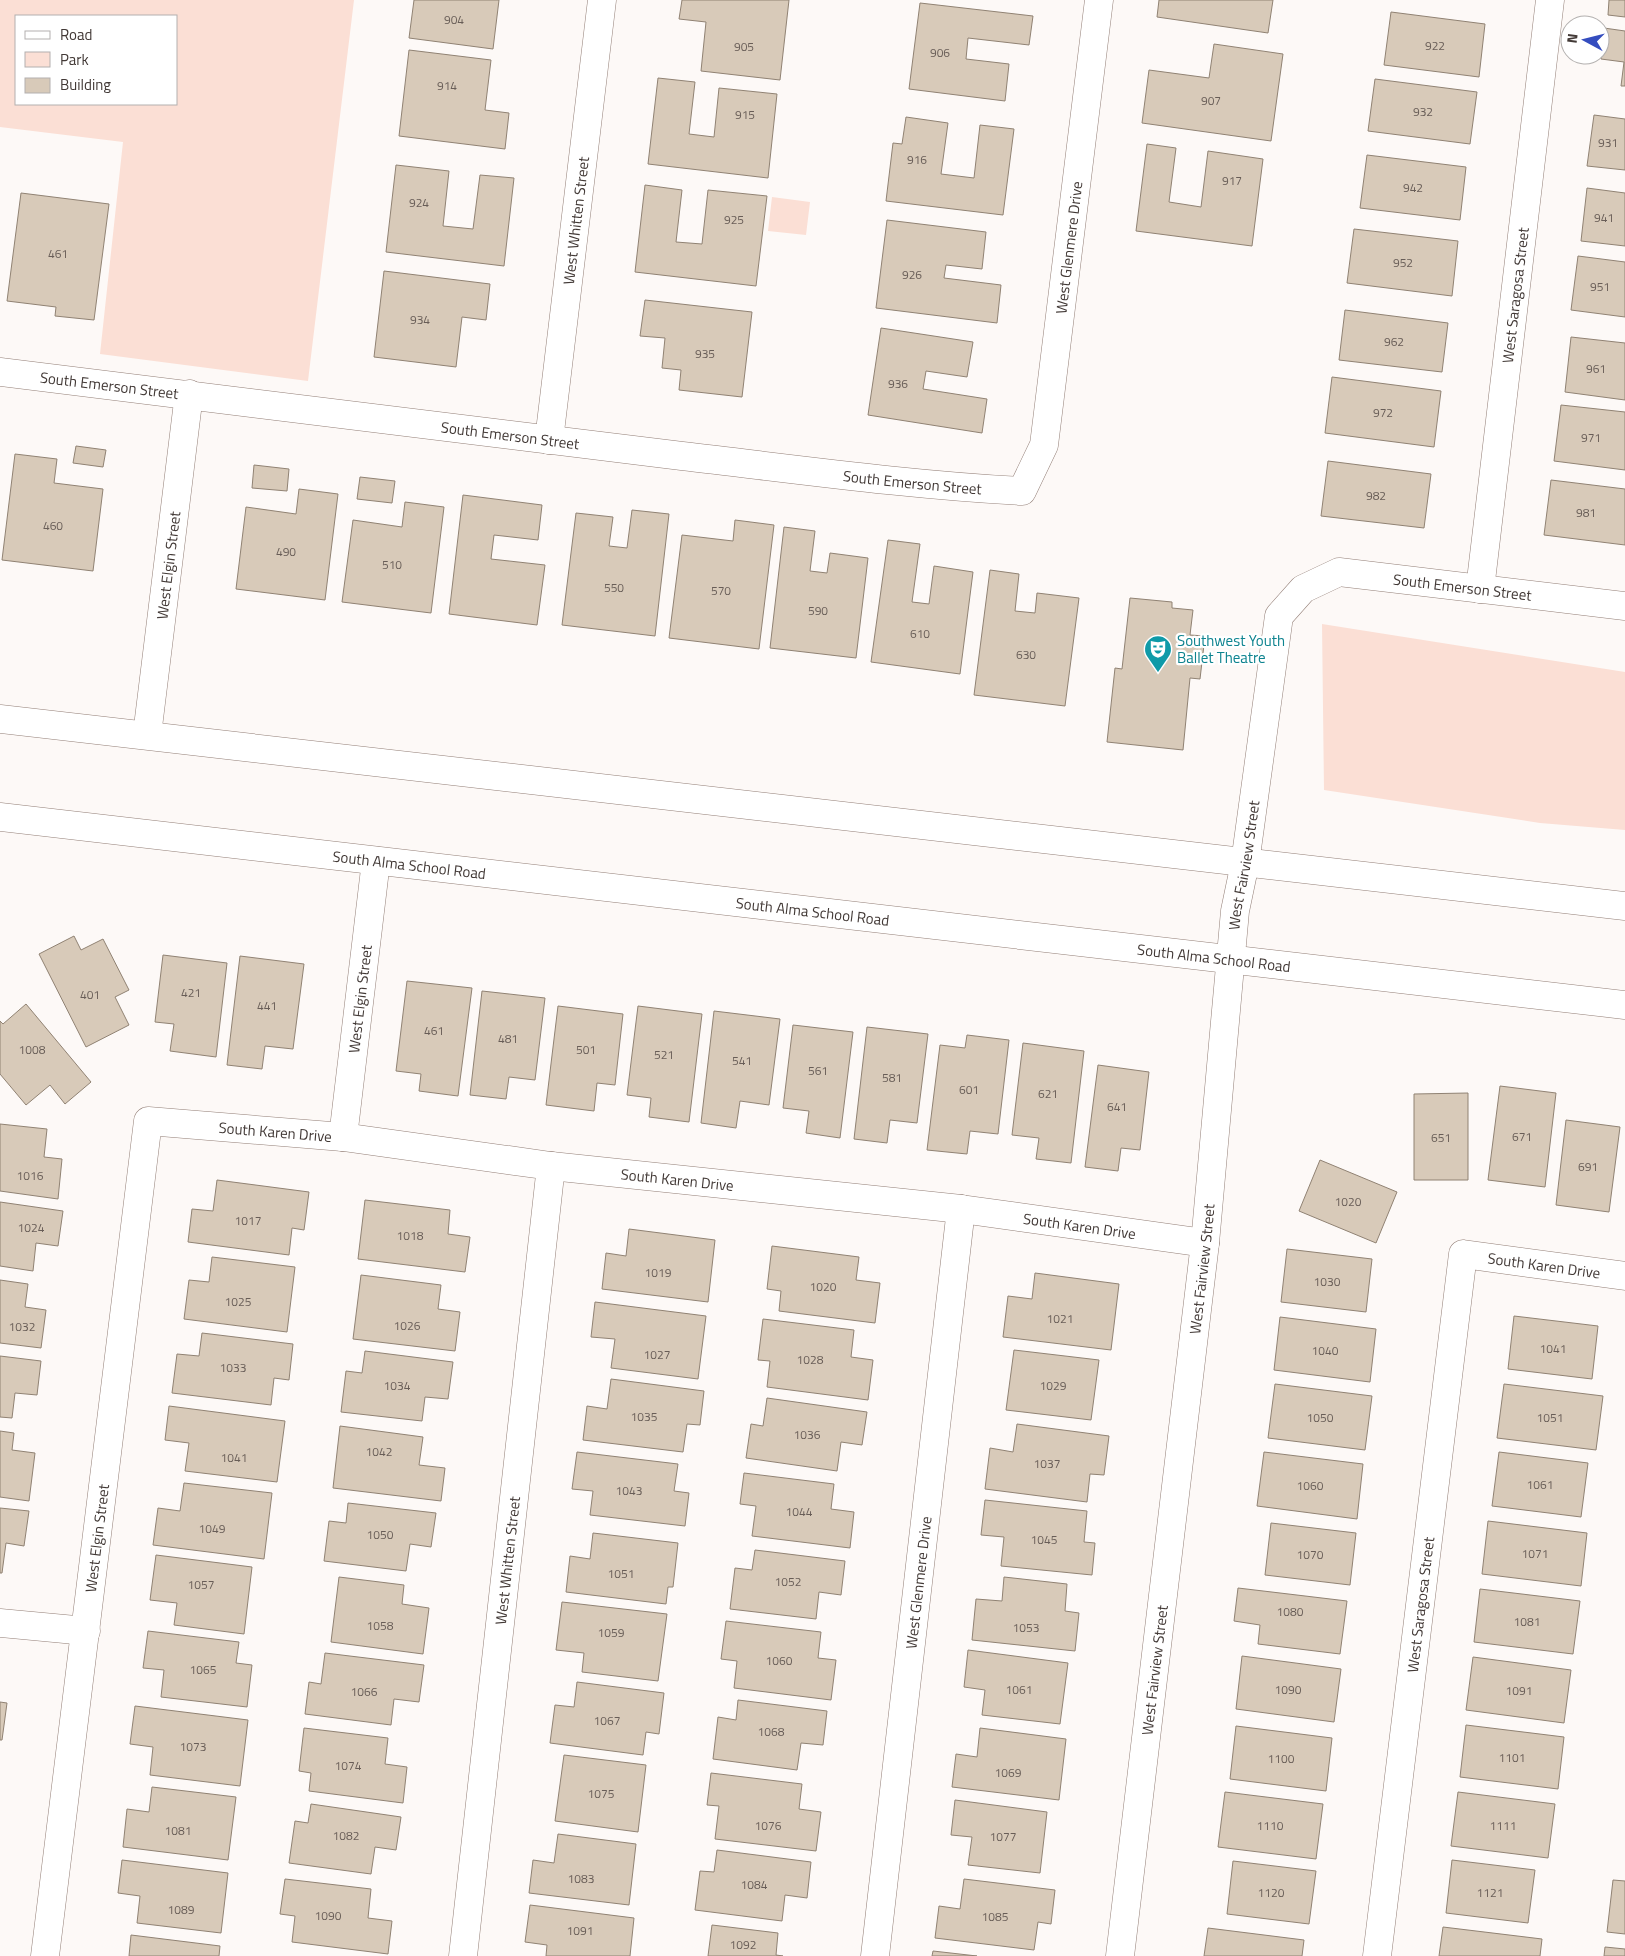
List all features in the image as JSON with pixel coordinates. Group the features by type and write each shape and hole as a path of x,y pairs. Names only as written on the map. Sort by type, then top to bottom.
{"street":[{"name":"West Whitten Street","path":"550,440 602,0"},
{"name":"West Glenmere Drive","path":"1022,491 1044,444 1099,0"},
{"name":"West Saragosa Street","path":"1480,589 1550,0"},
{"name":"South Emerson Street","path":"0,372 952,488 1022,491"},
{"name":"West Elgin Street","path":"147,735 189,394"},
{"name":"South Emerson Street","path":"1303,589 1339,572 1625,606"},
{"name":"West Fairview Street","path":"1120,1956 1205,1243 1235,910 1245,863 1279,616 1303,589"},
{"path":"0,719 1625,906"},
{"name":"South Alma School Road","path":"0,817 1625,1005"},
{"name":"West Elgin Street","path":"342,1137 376,861"},
{"name":"West Elgin Street","path":"45,1956 148,1121"},
{"name":"South Karen Drive","path":"148,1121 342,1137 550,1166 961,1209 1205,1243"},
{"name":"West Whitten Street","path":"463,1956 550,1166"},
{"name":"West Glenmere Drive","path":"875,1956 961,1209"},
{"name":"West Saragosa Street","path":"1376,1956 1463,1254"},
{"name":"South Karen Drive","path":"1463,1254 1625,1276"},
{"path":"0,1623 86,1631"}],"green space":[{"path":"0,0 354,0 308,381 100,354 123,142 0,127"},
{"path":"772,197 810,202 806,235 768,231"},
{"path":"1322,624 1625,672 1625,830 1540,823 1324,790"}],"building":[{"path":"414,0 499,0 493,49 409,38"},
{"path":"682,0 789,0 780,80 701,71 706,22 679,19"},
{"path":"1159,0 1273,0 1268,33 1157,17"},
{"path":"1609,0 1625,0 1625,17 1608,15"},
{"path":"920,3 1033,16 1029,45 968,38 966,59 1009,64 1005,101 909,89"},
{"path":"1391,12 1485,24 1479,77 1384,65"},
{"path":"1610,29 1625,31 1625,86 1621,86 1624,62 1610,60"},
{"path":"1214,44 1283,54 1271,141 1142,123 1149,70 1209,78"},
{"path":"409,50 491,60 485,110 509,113 505,149 399,136"},
{"path":"658,78 695,82 689,134 714,137 719,88 777,94 768,178 648,164"},
{"path":"1375,79 1477,92 1470,144 1368,131"},
{"path":"1594,115 1625,119 1625,170 1587,166"},
{"path":"906,117 948,123 941,174 974,178 980,125 1014,129 1003,215 886,201 893,143 902,144"},
{"path":"1147,144 1176,148 1169,202 1201,207 1208,151 1263,159 1252,246 1136,231"},
{"path":"1367,155 1466,167 1460,220 1360,208"},
{"path":"396,165 449,171 443,226 473,229 480,175 514,178 504,266 386,252"},
{"path":"645,185 682,190 676,242 702,244 708,190 767,196 756,286 635,272"},
{"path":"1587,188 1625,193 1625,246 1581,241"},
{"path":"21,193 109,204 94,320 55,316 56,307 7,301"},
{"path":"887,220 986,232 982,269 946,265 944,278 1001,285 997,323 876,308"},
{"path":"1354,229 1458,241 1452,296 1347,283"},
{"path":"1578,256 1625,262 1625,317 1571,310"},
{"path":"384,271 490,284 486,320 462,317 456,367 374,357"},
{"path":"645,300 752,312 742,397 679,390 681,370 662,368 665,338 640,336"},
{"path":"1345,310 1448,323 1442,372 1339,360"},
{"path":"881,328 973,342 967,377 926,371 923,389 987,399 982,433 868,415"},
{"path":"1571,337 1625,343 1625,400 1565,392"},
{"path":"1332,377 1441,391 1434,447 1325,433"},
{"path":"1561,405 1625,412 1625,470 1554,461"},
{"path":"76,446 106,450 103,467 73,463"},
{"path":"15,454 57,459 54,483 103,489 93,571 2,560"},
{"path":"1328,461 1431,474 1424,528 1321,516"},
{"path":"254,465 289,469 287,491 252,488"},
{"path":"360,477 395,481 392,503 357,499"},
{"path":"1551,480 1625,489 1625,545 1544,535"},
{"path":"299,489 338,494 325,600 236,589 246,507 296,514"},
{"path":"463,495 542,505 538,540 494,535 491,559 545,565 537,625 449,614"},
{"path":"405,502 444,507 431,613 342,602 353,520 402,527"},
{"path":"632,510 669,514 655,636 562,625 576,513 613,517 609,546 627,548"},
{"path":"735,520 774,525 759,649 669,638 682,535 733,541"},
{"path":"784,527 815,531 810,571 827,573 830,553 868,558 856,658 770,648"},
{"path":"888,540 920,544 912,602 929,604 934,566 973,572 960,674 871,662"},
{"path":"990,570 1019,574 1015,611 1035,613 1037,593 1079,598 1065,706 974,695"},
{"name":"Southwest Youth Ballet Theatre","path":"1130,598 1172,602 1172,608 1193,610 1190,635 1205,636 1200,679 1190,678 1183,750 1107,742 1115,668 1122,669"},
{"path":"74,936 81,950 103,939 129,990 115,997 129,1025 86,1047 39,954"},
{"path":"163,955 227,963 216,1057 170,1051 174,1024 155,1022"},
{"path":"240,956 304,964 293,1049 265,1046 262,1069 227,1065"},
{"path":"407,981 472,988 458,1096 419,1091 421,1074 396,1071"},
{"path":"482,991 545,998 535,1080 509,1077 506,1099 470,1095"},
{"path":"26,1004 91,1082 65,1104 50,1085 26,1105 0,1074 0,1021 3,1024"},
{"path":"558,1006 623,1014 615,1085 597,1083 594,1111 546,1105"},
{"path":"638,1006 702,1014 689,1122 649,1117 651,1098 627,1095"},
{"path":"714,1011 780,1019 769,1105 740,1101 736,1128 701,1123"},
{"path":"793,1025 853,1032 840,1138 806,1133 809,1111 783,1108"},
{"path":"867,1027 928,1034 917,1123 890,1120 887,1143 854,1139"},
{"path":"967,1035 1009,1040 998,1134 970,1131 967,1154 927,1150 940,1045 965,1048"},
{"path":"1023,1043 1084,1051 1071,1163 1036,1159 1039,1138 1012,1135"},
{"path":"1098,1065 1149,1072 1140,1150 1121,1148 1118,1171 1085,1167"},
{"path":"1500,1086 1556,1093 1545,1187 1488,1180"},
{"path":"1468,1093 1468,1180 1414,1180 1414,1094"},
{"path":"1566,1120 1620,1127 1609,1212 1556,1205"},
{"path":"0,1124 47,1129 44,1157 62,1159 58,1199 0,1191"},
{"path":"1320,1160 1397,1192 1376,1243 1299,1211"},
{"path":"217,1180 309,1192 304,1230 292,1228 289,1255 188,1242 192,1209 213,1211"},
{"path":"365,1200 450,1210 448,1234 470,1237 465,1272 358,1259"},
{"path":"0,1202 63,1211 58,1246 36,1243 33,1271 0,1266"},
{"path":"629,1229 715,1240 708,1302 602,1289 606,1253 626,1256"},
{"path":"772,1246 859,1257 856,1280 880,1283 875,1323 779,1311 781,1291 767,1289"},
{"path":"1287,1249 1372,1259 1366,1312 1281,1302"},
{"path":"212,1257 295,1267 287,1332 184,1319 189,1280 209,1282"},
{"path":"1035,1273 1119,1284 1111,1350 1003,1337 1008,1296 1032,1299"},
{"path":"361,1275 441,1285 438,1309 460,1312 455,1351 353,1339"},
{"path":"0,1280 28,1284 25,1307 46,1310 41,1348 0,1343"},
{"path":"595,1302 706,1316 698,1379 611,1368 615,1339 591,1337"},
{"path":"1514,1316 1598,1326 1592,1379 1508,1369"},
{"path":"1280,1317 1376,1329 1370,1382 1274,1370"},
{"path":"763,1319 854,1330 851,1357 873,1360 868,1400 767,1387 770,1361 758,1360"},
{"path":"202,1333 293,1344 289,1380 274,1378 271,1405 172,1393 177,1354 199,1356"},
{"path":"1014,1350 1099,1360 1091,1420 1006,1410"},
{"path":"365,1351 453,1362 448,1399 425,1397 422,1421 341,1412 346,1371 362,1373"},
{"path":"0,1356 41,1361 37,1395 15,1393 12,1418 0,1417"},
{"path":"611,1379 704,1391 700,1425 687,1424 683,1452 583,1440 587,1406 607,1409"},
{"path":"1275,1384 1372,1396 1365,1450 1268,1438"},
{"path":"1504,1384 1603,1396 1596,1450 1497,1438"},
{"path":"767,1398 867,1412 862,1445 841,1442 837,1471 746,1458 751,1424 763,1426"},
{"path":"169,1406 285,1421 277,1482 185,1471 189,1443 165,1440"},
{"path":"1017,1424 1109,1436 1104,1475 1090,1474 1087,1502 985,1489 990,1448 1013,1452"},
{"path":"340,1426 423,1437 419,1465 445,1468 441,1501 333,1488"},
{"path":"0,1431 14,1433 12,1450 35,1453 29,1501 0,1497"},
{"path":"577,1452 678,1464 674,1491 689,1493 685,1526 590,1515 593,1491 572,1489"},
{"path":"1264,1452 1363,1464 1357,1519 1257,1506"},
{"path":"1499,1452 1588,1463 1581,1517 1492,1506"},
{"path":"744,1473 834,1484 831,1509 854,1512 850,1548 752,1536 756,1506 740,1504"},
{"path":"184,1483 272,1493 264,1559 153,1545 158,1508 180,1511"},
{"path":"985,1500 1087,1511 1084,1542 1095,1543 1092,1575 1001,1566 1004,1537 981,1535"},
{"path":"348,1503 436,1513 431,1547 410,1544 406,1571 324,1561 329,1521 346,1523"},
{"path":"0,1508 29,1511 24,1546 6,1543 2,1573 0,1573"},
{"path":"1488,1521 1587,1533 1581,1586 1482,1574"},
{"path":"1271,1523 1356,1533 1350,1585 1265,1575"},
{"path":"593,1533 678,1543 673,1587 668,1587 666,1604 566,1592 570,1556 590,1559"},
{"path":"755,1550 845,1561 841,1595 819,1592 816,1619 730,1609 735,1568 752,1570"},
{"path":"156,1555 252,1567 244,1634 174,1625 177,1603 150,1600"},
{"path":"339,1577 404,1585 402,1604 429,1608 423,1654 331,1642"},
{"path":"1004,1577 1067,1584 1065,1611 1079,1613 1075,1651 972,1640 976,1599 1002,1601"},
{"path":"1238,1588 1347,1601 1340,1654 1258,1644 1260,1625 1234,1621"},
{"path":"1480,1589 1580,1601 1573,1654 1474,1642"},
{"path":"562,1602 667,1614 658,1681 582,1672 584,1653 556,1650"},
{"path":"726,1621 821,1632 818,1658 836,1660 831,1700 734,1688 737,1661 721,1659"},
{"path":"148,1631 239,1642 236,1663 252,1665 247,1707 161,1697 164,1670 143,1668"},
{"path":"968,1650 1068,1663 1060,1724 982,1715 985,1690 964,1687"},
{"path":"325,1653 424,1665 419,1702 394,1699 391,1725 305,1714 309,1682 321,1684"},
{"path":"1242,1656 1341,1669 1334,1722 1236,1709"},
{"path":"1473,1657 1571,1670 1564,1723 1466,1710"},
{"path":"577,1682 664,1693 659,1734 646,1732 643,1755 550,1743 555,1705 574,1707"},
{"path":"738,1700 827,1711 823,1745 801,1743 797,1770 713,1759 718,1717 736,1720"},
{"path":"0,1702 7,1703 2,1740 0,1740"},
{"path":"135,1706 248,1720 240,1786 150,1775 153,1747 130,1744"},
{"path":"1466,1725 1564,1737 1558,1789 1460,1777"},
{"path":"1236,1726 1332,1738 1326,1791 1230,1779"},
{"path":"304,1728 388,1738 385,1764 407,1767 403,1803 309,1791 311,1773 299,1771"},
{"path":"980,1728 1066,1739 1059,1800 952,1787 956,1754 977,1757"},
{"path":"564,1755 646,1765 638,1832 555,1821"},
{"path":"711,1773 802,1784 799,1809 821,1812 816,1851 715,1839 719,1806 707,1805"},
{"path":"152,1787 236,1797 228,1860 123,1847 127,1809 149,1812"},
{"path":"1225,1792 1323,1804 1316,1859 1218,1847"},
{"path":"1458,1792 1555,1804 1548,1858 1451,1846"},
{"path":"955,1800 1047,1812 1040,1873 968,1865 972,1837 951,1835"},
{"path":"311,1804 401,1817 396,1850 375,1847 371,1874 289,1863 295,1821 308,1823"},
{"path":"558,1834 636,1844 629,1905 529,1893 533,1860 554,1863"},
{"path":"717,1850 811,1862 807,1898 785,1895 782,1921 695,1910 700,1871 714,1872"},
{"path":"122,1860 228,1873 221,1933 137,1923 140,1896 118,1893"},
{"path":"1452,1860 1535,1870 1528,1923 1446,1913"},
{"path":"1233,1861 1316,1871 1309,1924 1227,1914"},
{"path":"285,1879 371,1889 368,1918 392,1921 388,1954 292,1942 295,1916 280,1914"},
{"path":"964,1879 1055,1890 1051,1924 1038,1922 1034,1950 935,1938 939,1906 960,1909"},
{"path":"1613,1880 1625,1881 1625,1934 1607,1932"},
{"path":"530,1905 634,1918 630,1956 546,1956 547,1945 525,1942"},
{"path":"712,1925 778,1933 776,1955 783,1956 708,1956"},
{"path":"1443,1927 1542,1939 1540,1956 1439,1956"},
{"path":"1208,1928 1304,1940 1302,1956 1204,1956"},
{"path":"131,1935 220,1946 219,1956 129,1956"},
{"path":"1605,1947 1625,1949 1625,1956 1604,1956"},
{"path":"933,1951 977,1956 932,1956"}],"place":[{"name":"Southwest Youth Ballet Theatre","path":"1158,673"}]}
